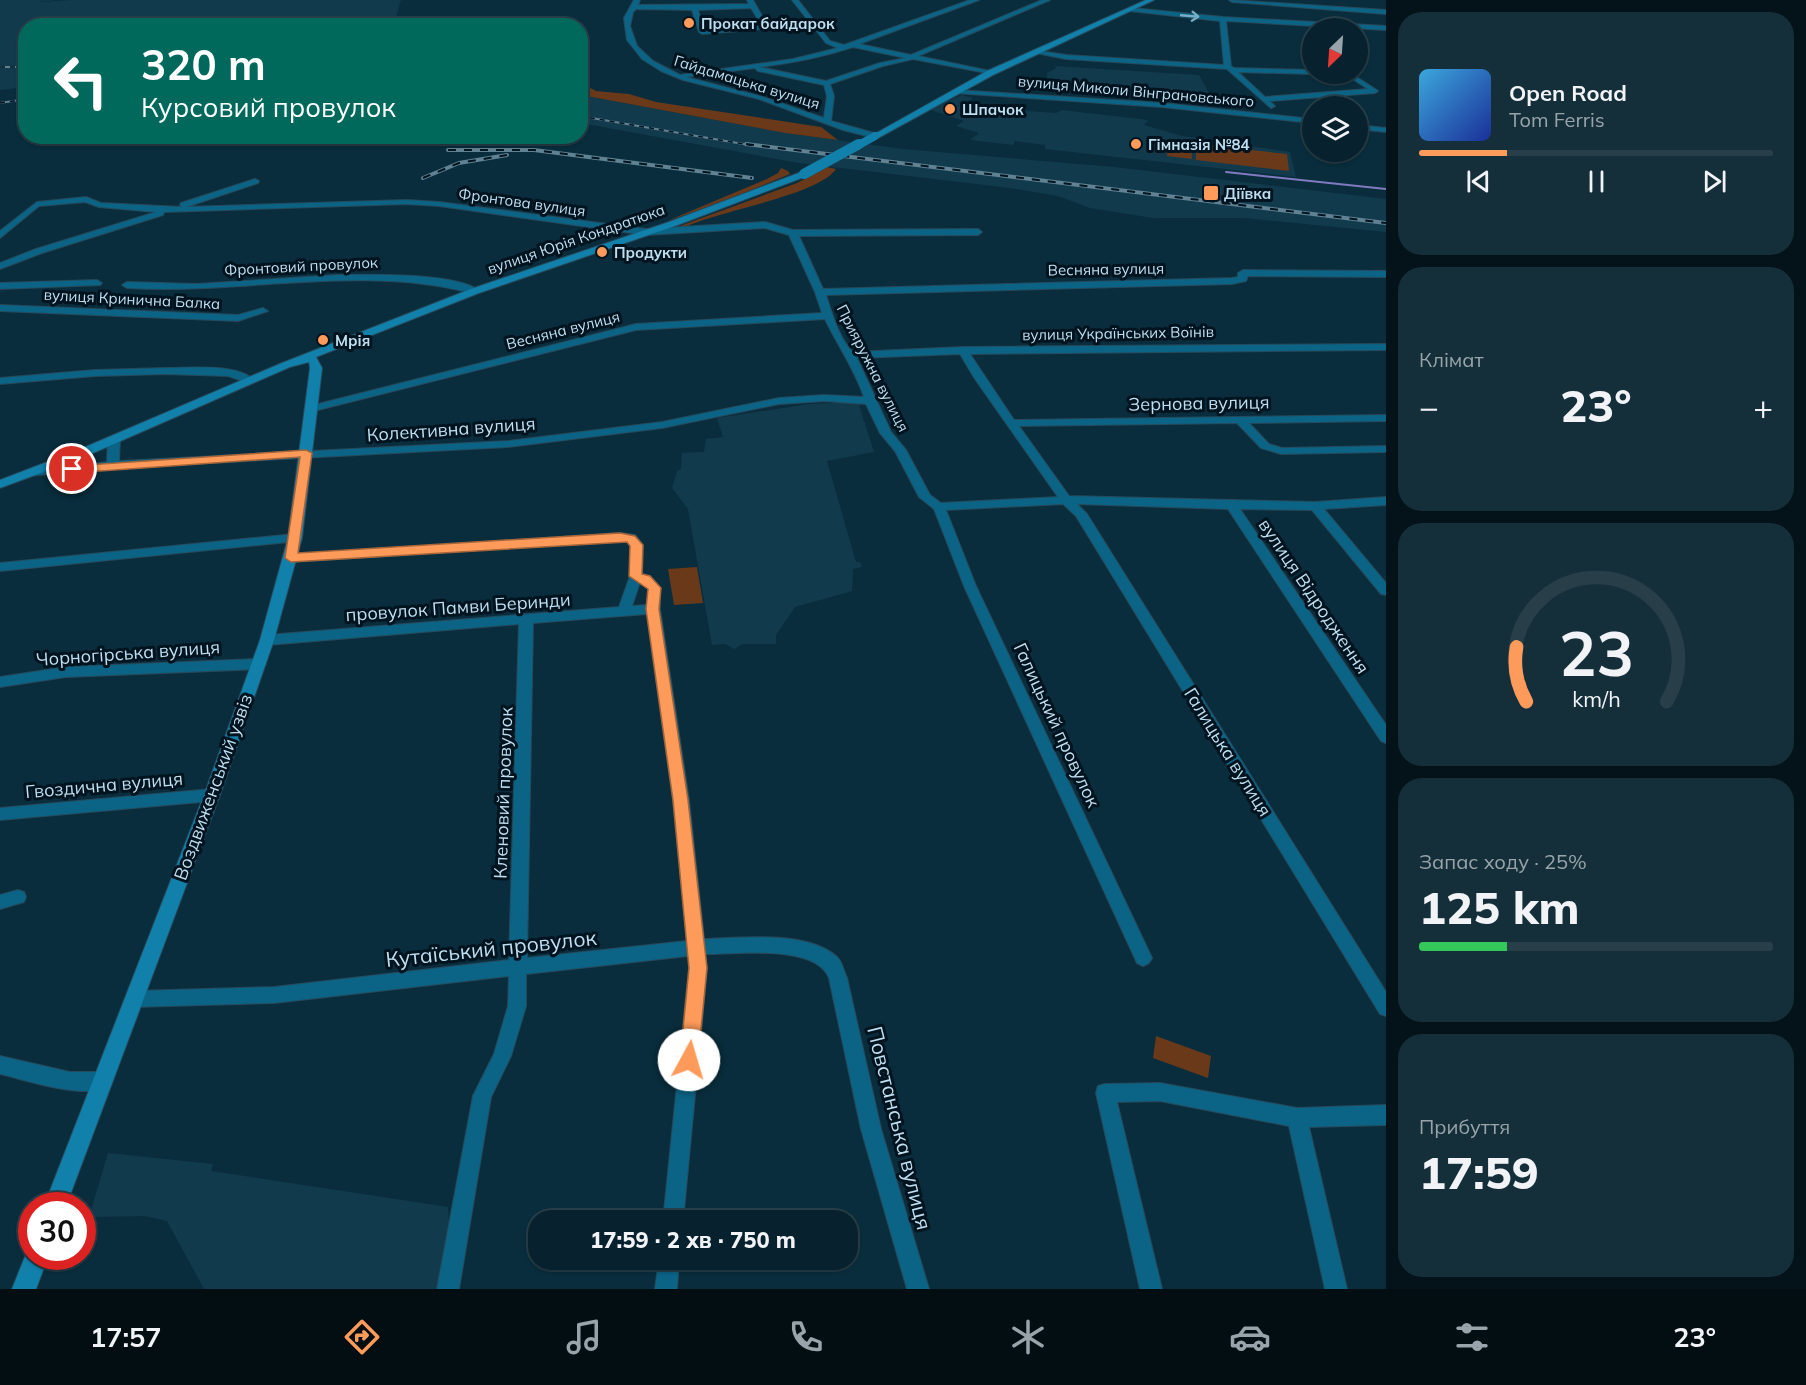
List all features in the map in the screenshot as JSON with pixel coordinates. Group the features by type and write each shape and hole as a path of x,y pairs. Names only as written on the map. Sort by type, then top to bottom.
{"street":[{"path":"795,0 828,42 915,56 990,73"},
{"path":"680,76 690,72 793,61 848,46 976,0"},
{"path":"747,67 826,83 887,63 907,60 1047,0"},
{"name":"вулиця Юрія Кондратюка","path":"0,484 32,474 249,380 475,291 738,200 804,174 990,73 1151,0"},
{"path":"1232,0 1386,12"},
{"path":"636,4 694,8 704,4 750,3 765,27 757,30 702,32 694,8"},
{"name":"Гайдамацька вулиця","path":"636,4 627,15 629,40 634,48 657,67 680,76 762,98 844,129 875,136"},
{"path":"1132,10 1223,19 1386,28"},
{"path":"1223,19 1230,68 1282,117"},
{"path":"1034,52 1066,57 1302,72"},
{"path":"826,83 830,87 831,103 827,121"},
{"path":"1264,99 1378,93 1364,84"},
{"name":"вулиця Миколи Вінграновського","path":"956,92 1088,99 1302,120"},
{"path":"1368,128 1386,130"},
{"name":"Фронтова вулиця","path":"170,210 255,181"},
{"name":"Фронтова вулиця","path":"0,235 38,204 86,199 99,205 170,210 407,202 646,232 765,225 793,233 978,232"},
{"path":"0,266 39,251 170,210"},
{"name":"Прияружна вулиця","path":"793,233 820,292 828,316 844,349 851,355 868,389 870,400 886,434 900,450 925,497 939,507"},
{"name":"Весняна вулиця","path":"820,292 1232,281 1243,279 1243,273 1386,274"},
{"name":"Фронтовий провулок","path":"126,285 165,288 370,276 434,281 463,286 475,291"},
{"path":"0,286 97,283"},
{"name":"вулиця Кринична Балка","path":"0,308 238,318 262,311"},
{"name":"Весняна вулиця","path":"310,409 636,327 828,316"},
{"name":"вулиця Українських Воїнів","path":"851,355 963,350 1386,346"},
{"name":"Галицька вулиця","path":"963,350 1066,500 1081,514 1386,1008"},
{"name":"Воздвиженський узвіз","path":"60,1192 212,795 267,640 295,538 316,368 309,356"},
{"path":"0,381 104,371 159,370 230,372 249,380"},
{"name":"Колективна вулиця","path":"32,474 113,465 508,444 662,425 779,401 824,398 870,400"},
{"name":"Зернова вулиця","path":"1012,423 1386,418"},
{"path":"1239,419 1265,446 1281,452 1386,449"},
{"path":"113,465 114,439"},
{"path":"939,507 1066,500 1315,506 1386,501"},
{"name":"вулиця Відродження","path":"1232,505 1386,737"},
{"path":"1315,506 1386,591"},
{"name":"Галицький провулок","path":"939,507 970,586 1143,958"},
{"path":"0,567 295,538"},
{"path":"291,558 631,538 637,545 636,576 624,612"},
{"path":"636,576 646,579 654,588 652,609 681,800 697,947 698,968 674,1210"},
{"name":"провулок Памви Беринди","path":"267,640 652,609"},
{"name":"Кленовий провулок","path":"518,967 526,620"},
{"name":"Чорногірська вулиця","path":"0,682 66,672 259,664"},
{"name":"Гвоздична вулиця","path":"0,814 212,795"},
{"path":"0,902 18,897"},
{"name":"Кутаїський провулок","path":"134,999 274,995 697,947 772,945 812,951 832,963 838,978"},
{"path":"448,1289 482,1096 502,1056 517,1006 518,967"},
{"name":"Повстанська вулиця","path":"838,978 872,1129 918,1289"},
{"path":"0,1065 70,1081 103,1082"},
{"path":"1151,1289 1106,1093 1160,1092 1297,1119 1386,1115"},
{"path":"1297,1119 1336,1289"},
{"path":"24,1289 31,1270"},
{"path":"666,1289 668,1270"}],"shaded area":[{"path":"0,0 58,0 39,2 71,0 401,0 396,18 18,18 18,88 0,90"},
{"path":"1054,66 1199,75 1210,95 1048,83 1047,73 1057,68"},
{"path":"588,87 596,91 629,94 656,102 821,127 838,140 785,133 588,96"},
{"name":"Гімназія №84","path":"961,95 973,98 960,108 994,114 1013,113 1013,110 1056,113 1062,110 1148,120 1144,125 1182,136 1290,152 1296,177 1045,149 1045,145 1015,141 1013,145 970,140 979,133 956,126 964,121 931,110"},
{"path":"588,96 785,133 903,149 1114,167 1386,199 1386,232 1244,218 1153,218 1090,208 1058,196 1010,188 799,163 588,124"},
{"path":"1168,139 1191,141 1192,159 1167,156"},
{"path":"1196,144 1287,154 1289,171 1196,160"},
{"path":"827,167 836,169 810,187 685,227 680,226 797,183"},
{"path":"781,168 790,174 715,205 667,221 767,179 778,173"},
{"path":"858,402 874,452 827,461 856,562 860,562 862,567 853,569 852,591 795,607 776,635 776,644 742,644 734,649 725,644 712,645 688,509 672,488 677,471 681,469 682,453 704,452 706,439 723,437 717,418 809,404"},
{"path":"697,567 703,603 674,605 668,569"},
{"path":"1156,1036 1211,1056 1208,1078 1153,1058"},
{"path":"108,1153 213,1164 211,1171 448,1207 449,1223 437,1289 204,1289 167,1221 145,1216 96,1217 96,1193"}],"waterway":[{"path":"1226,172 1386,189"}],"railway":[{"path":"0,67 18,67"},
{"path":"0,103 18,100"},
{"path":"588,117 755,146"},
{"path":"746,144 1386,223"},
{"path":"448,150 534,150 752,178"},
{"path":"423,178 459,163 507,155"}],"place":[{"name":"Прокат байдарок","path":"689,23"},
{"name":"Шпачок","path":"950,109"},
{"name":"Гімназія №84","path":"1136,144"},
{"name":"Діївка","path":"1211,193"},
{"name":"Продукти","path":"602,252"},
{"name":"Мрія","path":"323,340"}],"route":[{"path":"72,469 306,453 291,558 631,538 637,545 636,576 646,579 654,588 655,598 652,609 681,800 698,968 689,1060"}]}
